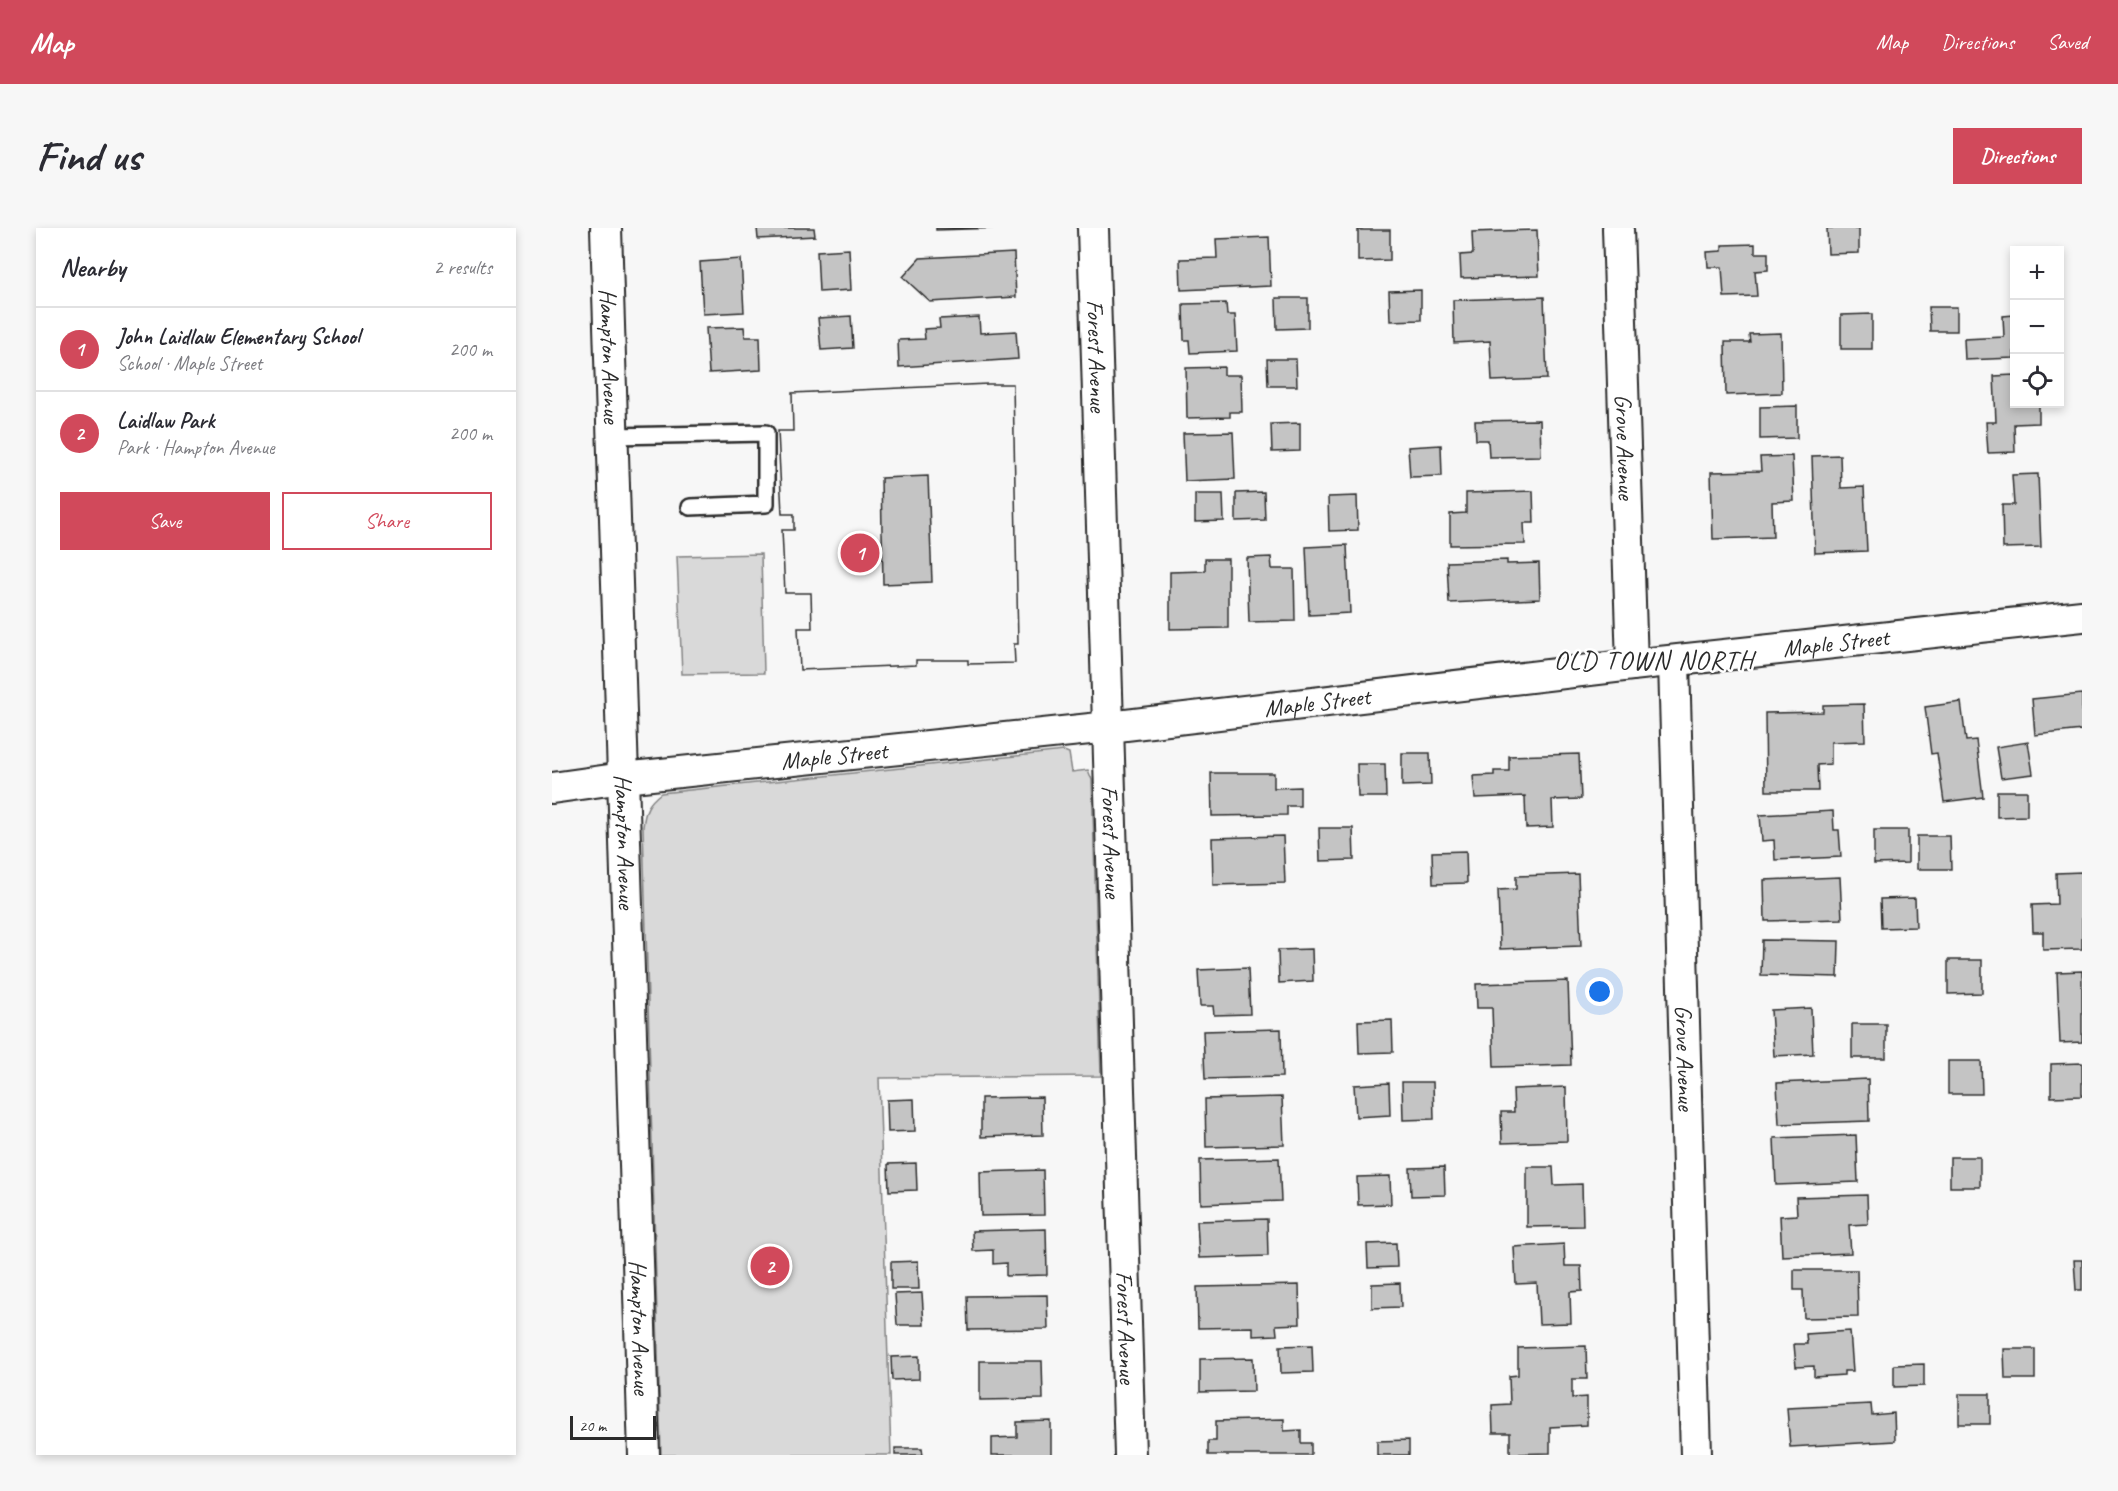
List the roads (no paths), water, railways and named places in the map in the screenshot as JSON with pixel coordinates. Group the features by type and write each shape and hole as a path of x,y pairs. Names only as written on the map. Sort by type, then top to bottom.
{"street":[{"name":"Hampton Avenue","path":"606,228 644,1455"},
{"name":"Forest Avenue","path":"1093,228 1130,1455"},
{"name":"Grove Avenue","path":"1618,228 1632,665"},
{"name":"Maple Street","path":"552,788 623,778 1109,728 1632,665 2082,616"},
{"name":"Grove Avenue","path":"1674,662 1696,1455"}],"lane":[{"path":"613,436 766,434 766,504 690,507"}],"place":[{"name":"John Laidlaw Elementary School","path":"860,553"},
{"name":"Laidlaw Park","path":"770,1266"}],"district":[{"name":"OLD TOWN NORTH","path":"1654,660"}]}
